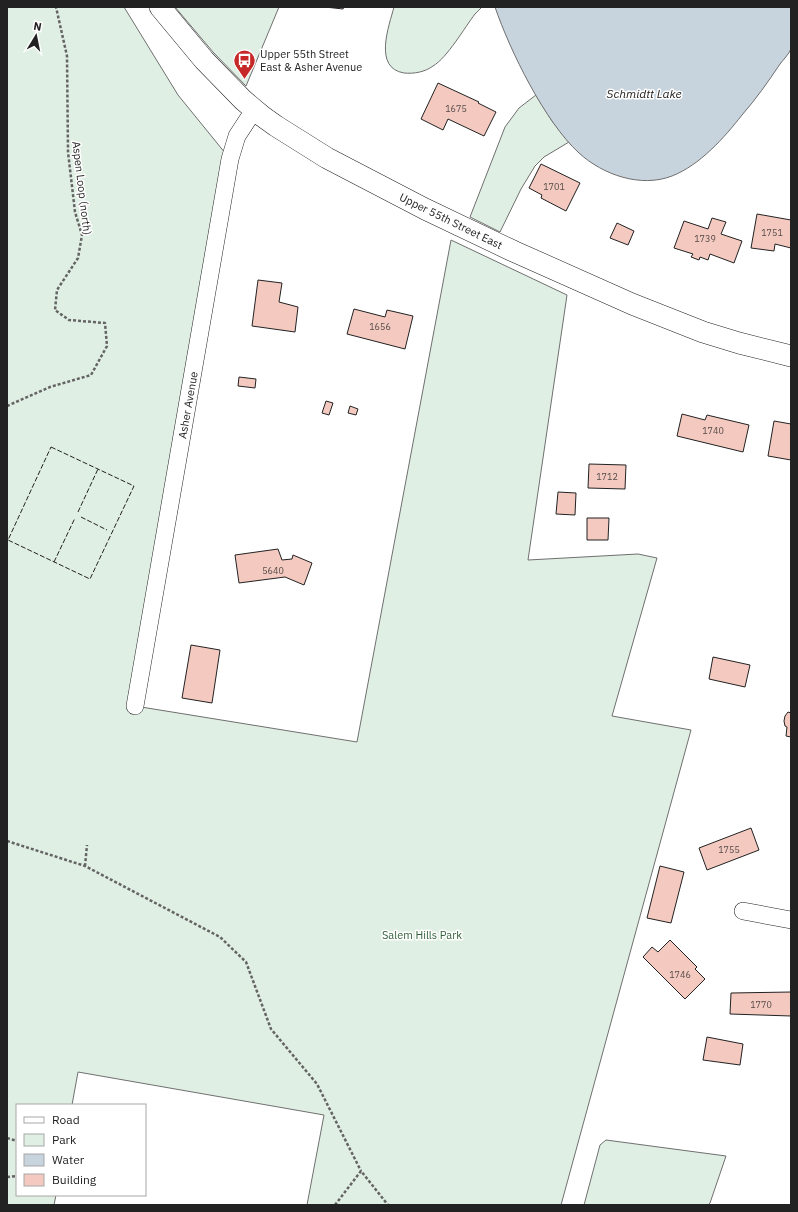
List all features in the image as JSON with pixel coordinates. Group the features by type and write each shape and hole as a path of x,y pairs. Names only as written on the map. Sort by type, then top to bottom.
{"street":[{"name":"Upper 55th Street East","path":"160,7 204,60 235,93 254,110 276,126 327,158 425,210 632,304 679,323 739,343 791,356"},
{"name":"Asher Avenue","path":"135,706 230,159 237,136 254,110"},
{"path":"743,911 791,920"}],"path":[{"name":"Aspen Loop (north)","path":"7,406 50,387 91,375 107,346 105,323 69,320 55,310 57,290 78,258 82,235 75,212 68,152 67,56 56,7"},
{"path":"7,841 85,866 220,937 246,962 271,1029 317,1084 361,1171 388,1205"},
{"path":"85,866 87,845"},
{"path":"335,1205 361,1171"}],"green space":[{"name":"Salem Hills Park","path":"7,7 124,7 178,95 230,159 135,706 357,742 451,240 567,295 528,560 638,554 657,558 612,716 691,730 561,1205 307,1205 324,1115 78,1072 72,1104 16,1104 16,1196 56,1196 54,1205 7,1205"},
{"path":"175,7 279,7 246,86 213,52"},
{"path":"394,7 482,7 475,14 450,49 438,62 423,71 404,73 394,70 386,55 387,35"},
{"path":"536,95 552,121 569,142 544,157 535,166 521,189 500,232 470,217 505,127 519,108"},
{"path":"606,1140 726,1156 710,1203 708,1205 584,1205 600,1145"}],"water":[{"name":"Schmidtt Lake","path":"495,7 791,7 792,46 789,53 752,103 727,133 702,158 672,176 648,181 635,180 599,168 579,153 566,140 541,105 530,85 510,44"}],"building":[{"path":"325,7 344,7 343,9"},
{"path":"438,83 479,102 478,103 496,112 484,136 448,119 443,130 421,119"},
{"path":"541,164 580,183 566,211 541,198 542,195 529,188"},
{"path":"757,214 791,220 791,248 775,244 774,251 751,248"},
{"path":"712,218 726,222 721,234 742,241 734,263 710,254 708,260 700,257 699,260 691,257 693,254 674,248 684,221 708,229"},
{"path":"617,223 634,231 628,245 610,238"},
{"path":"258,280 282,283 279,302 298,307 295,332 252,326"},
{"path":"354,309 385,317 387,310 413,316 405,349 347,334"},
{"path":"239,377 256,379 255,388 238,386"},
{"path":"326,401 333,403 329,415 322,413"},
{"path":"350,406 358,409 356,415 348,413"},
{"path":"682,414 705,420 707,415 749,425 743,452 677,436"},
{"path":"774,421 791,424 791,460 768,456"},
{"path":"589,464 626,465 625,489 588,488"},
{"path":"558,492 576,493 575,515 556,514"},
{"path":"587,518 609,518 608,540 587,540"},
{"path":"278,549 282,560 292,559 293,555 312,563 304,585 285,577 239,583 235,555"},
{"path":"191,645 220,650 212,703 182,698"},
{"path":"713,657 750,665 745,687 709,679"},
{"path":"788,712 791,713 791,737 786,736 787,727 785,726 784,721"},
{"path":"751,828 759,850 707,870 699,848"},
{"path":"660,866 684,872 671,923 647,918"},
{"path":"670,940 697,967 695,969 705,979 685,999 643,957 652,947 658,952"},
{"path":"791,992 791,1016 730,1014 731,993"},
{"path":"707,1037 743,1044 740,1065 703,1060"}],"fence":[{"path":"51,447 134,486 90,579 8,540 51,447"},
{"path":"78,512 98,469"},
{"path":"81,517 107,530"},
{"path":"54,562 75,518"}],"place":[{"name":"Upper 55th Street East & Asher Avenue","path":"244,80"}]}
